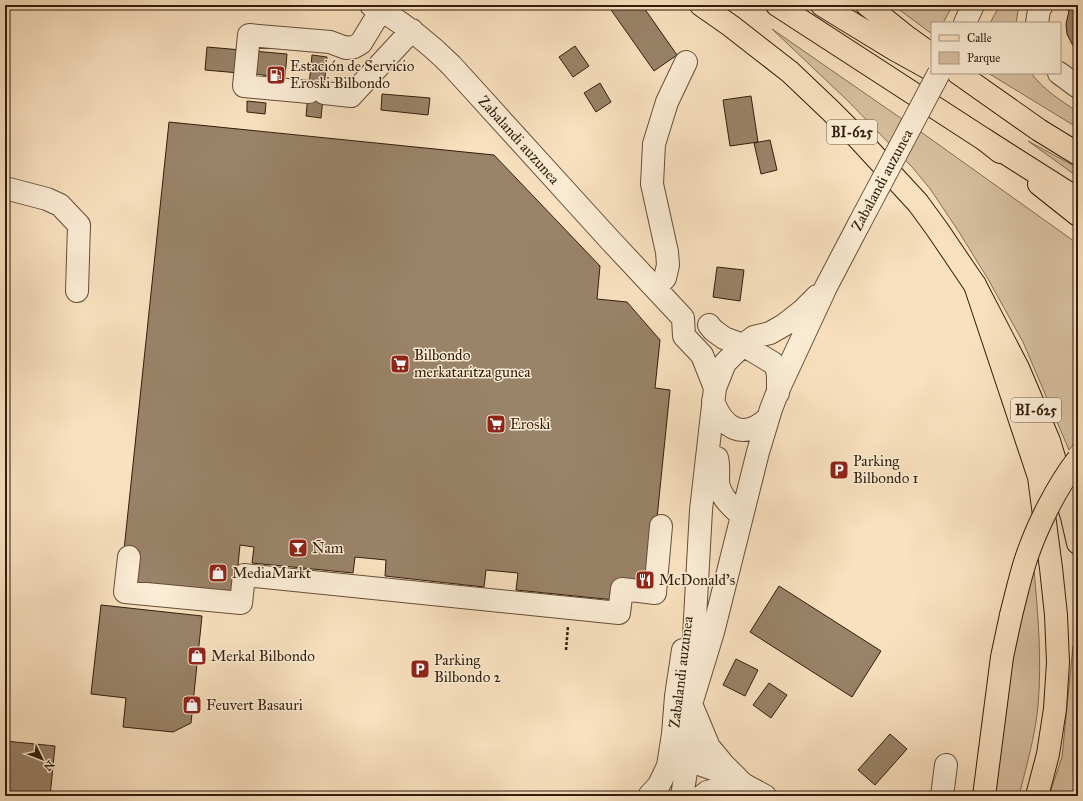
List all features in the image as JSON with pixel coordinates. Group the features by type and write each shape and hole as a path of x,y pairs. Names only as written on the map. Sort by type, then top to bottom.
{"main road":[{"name":"BI-625","path":"701,5 790,72 859,139 918,203 937,229 975,285 1018,368 1049,441 1072,517 1078,543"},
{"path":"777,5 1078,199"},
{"path":"822,5 894,49 931,69"},
{"path":"866,5 931,54"},
{"path":"940,74 1039,130 1078,154"},
{"path":"959,74 1039,130"},
{"path":"985,140 1078,215"},
{"path":"975,285 1039,477 1051,568 1056,615 1058,662 1055,709 1048,754 1037,796"},
{"path":"984,796 1002,657 1026,558 1046,511 1078,459"}],"street":[{"path":"965,22 973,5"},
{"path":"1037,22 1039,10 1042,5"},
{"path":"376,8 361,43 354,47 346,48 330,42 248,35 244,86 351,96 412,30"},
{"name":"Zabalandi auzunea","path":"376,8 412,30 433,47 451,65 683,318 684,336 702,355 720,417 726,423 737,429 745,430 761,424 768,418"},
{"path":"655,288 665,278 668,265 667,252 652,184 654,144 667,102 686,62"},
{"name":"Zabalandi auzunea","path":"742,783 709,747 691,704 713,632 768,418 826,287 937,74"},
{"path":"1060,74 1078,87"},
{"path":"5,188 47,199 60,205 79,225 77,290"},
{"name":"Zabalandi auzunea","path":"682,796 688,760 699,542 709,430 714,395 725,363 749,341 770,333 784,325 802,311 826,287"},
{"name":"Zabalandi auzunea","path":"683,318 700,319 709,325 736,334 749,341 773,363 778,377 778,393"},
{"name":"Zabalandi auzunea","path":"709,430 718,460 719,490 728,502 742,516"},
{"path":"128,557 125,592 241,603 244,574 619,613 622,589 655,593 662,526"},
{"name":"Zabalandi auzunea","path":"649,796 659,785 668,766 673,734 676,696 699,542"},
{"name":"Zabalandi auzunea","path":"688,760 707,766 765,796"},
{"path":"942,796 946,765"},
{"path":"702,796 713,790 742,783"}],"green space":[{"path":"893,5 953,5 944,22 931,22 931,33"},
{"path":"1000,5 1019,5 1016,22 991,22"},
{"path":"772,29 928,137 1078,244 1078,438 1069,450 1023,342 988,279 931,190 912,167 848,101"},
{"path":"990,74 1032,74 1047,90 1078,112 1078,128"},
{"path":"1028,141 1078,168 1078,177"},
{"path":"1034,569 1040,655 1038,706 1035,729 1019,796 994,796 1011,659"},
{"path":"1073,646 1078,708 1078,796 1049,796 1062,757"}],"building":[{"path":"615,5 642,5 677,55 654,71 609,7"},
{"path":"1069,5 1078,5 1078,52 1067,34 1066,24 1069,11 1066,9"},
{"path":"575,46 589,66 573,77 559,57"},
{"path":"207,47 287,54 285,77 205,70"},
{"path":"312,55 327,57 321,118 306,116"},
{"path":"600,83 611,102 596,112 584,93"},
{"path":"382,94 430,98 428,115 381,110"},
{"path":"751,96 758,142 730,146 723,100"},
{"path":"247,101 266,103 265,114 247,112"},
{"name":"Bilbondo merkataritza gunea","path":"169,122 494,155 600,266 597,299 627,302 660,340 655,388 670,390 650,587 615,600 516,590 518,573 486,570 484,587 385,576 386,560 355,557 353,573 252,563 254,547 240,545 235,596 133,585 124,550"},
{"path":"770,140 777,170 761,174 754,143"},
{"path":"717,267 744,270 740,301 713,297"},
{"path":"779,586 881,651 852,697 750,632"},
{"path":"101,605 202,616 191,723 173,732 123,727 126,698 91,694"},
{"path":"736,659 758,670 745,696 723,685"},
{"path":"769,683 787,695 771,718 753,705"},
{"path":"890,734 907,749 875,785 858,770"},
{"path":"5,741 55,746 50,796 5,796"}],"place":[{"name":"Estación de Servicio Eroski Bilbondo","path":"276,75"},
{"name":"Bilbondo merkataritza gunea","path":"400,364"},
{"name":"Eroski","path":"496,424"},
{"name":"Parking Bilbondo 1","path":"839,470"},
{"name":"Ñam","path":"298,548"},
{"name":"MediaMarkt","path":"218,573"},
{"name":"McDonald's","path":"645,580"},
{"name":"Merkal Bilbondo","path":"197,656"},
{"name":"Parking Bilbondo 2","path":"420,669"},
{"name":"Feuvert Basauri","path":"192,705"}]}
